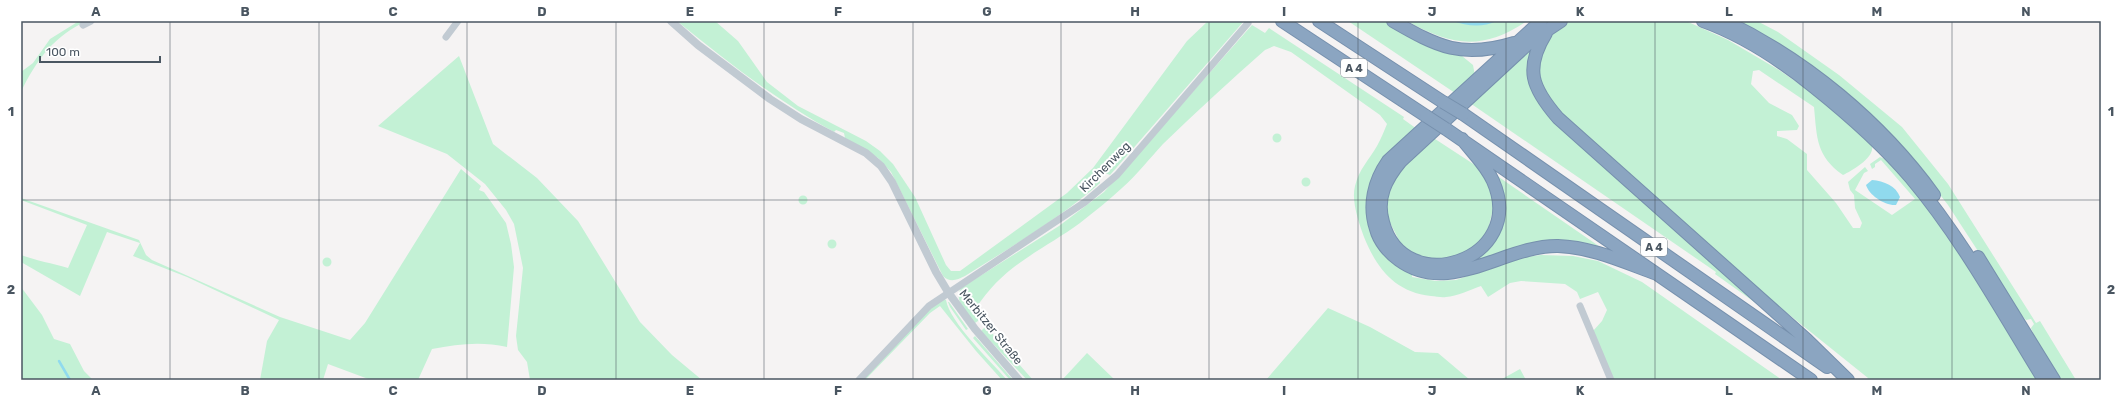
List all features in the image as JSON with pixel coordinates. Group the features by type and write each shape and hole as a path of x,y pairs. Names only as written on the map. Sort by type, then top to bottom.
{"highway":[{"name":"A 4","path":"1282,21 1462,139 1811,380"},
{"name":"A 4","path":"1319,21 1442,102 1463,114 1847,380"},
{"path":"1393,21 1426,40 1447,48 1467,51 1485,50 1517,42 1545,25 1561,21"},
{"path":"1703,21 1756,47 1783,64 1822,94 1883,149 1924,194 1961,246 2044,380"},
{"path":"1724,21 1762,40 1824,83 1871,124 1910,164 1962,232 2054,380"},
{"path":"1462,139 1492,180 1499,201 1498,217 1486,243 1466,259 1448,265 1424,263 1400,250 1386,232 1380,203 1387,180 1401,161 1531,41 1545,25"},
{"path":"1545,25 1540,44 1533,59 1532,74 1536,88 1542,100 1558,118 1802,335 1847,380"},
{"name":"A 4","path":"1517,42 1388,161 1377,179 1372,200 1372,218 1377,233 1390,252 1407,266 1428,273 1445,274 1532,249 1559,246 1605,256 1657,274"}],"street":[{"path":"82,25 91,21"},
{"path":"446,38 458,21"},
{"path":"671,21 698,45 770,99 801,119 866,153 881,166 892,182 936,272 948,292"},
{"name":"Kirchenweg","path":"948,292 1085,202 1117,175 1248,23"},
{"name":"Merbitzer Straße","path":"859,380 929,306 948,292 975,329 1019,380"},
{"path":"1580,306 1611,380"}],"green space":[{"path":"79,21 87,21 56,41 33,69 21,92 21,72 33,63 50,39"},
{"path":"677,21 715,21 738,41 767,82 798,106 866,141 880,151 893,164 915,197 946,265 951,271 960,271 1067,193 1093,168 1187,41 1208,21 1244,21 1110,175 1105,173 1110,163 1107,162 1100,172 1100,183 1068,209 965,276 956,280 948,280 943,276 891,172 878,158 845,138 844,133 836,130 834,132 773,94 734,66"},
{"path":"1348,21 1384,21 1425,44 1462,56 1473,65 1475,76 1455,93"},
{"path":"1407,21 1527,21 1511,31 1496,37 1481,41 1467,42 1438,36"},
{"path":"1570,21 1686,21 1728,40 1779,70 1818,97 1871,143 1871,153 1868,158 1853,170 1843,175 1828,161 1820,146 1817,137 1814,107 1759,70 1753,71 1751,84 1769,103 1792,115 1799,126 1797,130 1777,131 1777,136 1787,139 1807,154 1807,170 1836,203 1853,228 1860,228 1862,223 1855,208 1854,195 1850,190 1848,182 1865,167 1868,171 1864,173 1855,190 1892,215 1915,199 1881,160 1875,164 1875,167 1872,169 1870,164 1880,157 1889,162 1896,169 1945,232 1992,305 2037,380 1867,380 1868,378 1772,301 1545,100 1536,64 1548,38"},
{"path":"1737,21 1757,21 1778,32 1839,75 1902,127 1948,184 2036,323 2040,321 2076,380 2059,380 2040,350 2031,328 2034,324 2031,319 2026,320 2017,311 1948,205 1914,161"},
{"path":"1252,25 1265,33 1269,28 1404,117 1403,119 1417,129 1368,199 1419,276 1412,275 1412,277 1436,281 1456,280 1518,258 1541,255 1573,256 1598,261 1642,282 1782,380 1614,380 1593,331 1602,321 1607,310 1598,292 1580,299 1577,292 1565,284 1521,281 1510,283 1488,297 1481,286 1459,294 1442,297 1418,294 1397,284 1381,269 1369,249 1358,219 1354,198 1355,186 1359,175 1377,146 1387,124 1380,115 1291,52 1274,46 1265,50 1201,108 1163,144 1127,183 1107,201 1080,223 1011,269 999,280 976,308 981,319 975,323 960,302 959,293 961,288 1059,226 1104,192"},
{"path":"1532,46 1532,90 1767,311 1715,274 1716,272 1470,103"},
{"path":"459,56 493,144 537,178 578,221 640,322 672,355 702,380 530,380 527,362 518,350 516,336 523,268 514,224 506,210 485,184 447,154 378,126"},
{"path":"1277,133 1282,138 1277,143 1272,138"},
{"path":"1432,137 1478,167 1483,172 1495,201 1487,234 1464,256 1426,260 1403,248 1384,211 1391,180"},
{"path":"461,169 481,186 479,190 484,192 506,223 514,267 507,347 488,344 470,344 432,349 418,380 371,380 328,364 323,380 260,380 267,341 279,320 187,277 133,256 140,243 107,232 80,296 21,262 21,255 68,268 87,225 21,200 21,198 139,240 146,255 152,260 280,317 350,340 365,323"},
{"path":"1493,173 1606,251 1586,247 1467,264 1466,262 1497,229"},
{"path":"1306,177 1311,182 1306,187 1301,182"},
{"path":"803,195 808,200 803,205 798,200"},
{"path":"832,239 837,244 832,249 827,244"},
{"path":"327,257 332,262 327,267 322,262"},
{"path":"21,287 42,315 54,339 70,344 84,371 93,380 21,380"},
{"path":"944,299 946,300 955,320 972,342 1007,380 1002,380 976,351 940,306 930,313 865,380 861,380 930,307"},
{"path":"949,302 968,329 966,330"},
{"path":"1328,308 1370,327 1415,352 1438,353 1470,380 1266,380"},
{"path":"986,326 1033,380 1027,380 981,331"},
{"path":"975,336 1013,380 1010,380 973,338"},
{"path":"1087,353 1115,380 1062,380"},
{"path":"1520,369 1526,380 1502,379"}],"water":[{"path":"1452,21 1497,21 1486,25 1474,26"},
{"path":"1872,180 1885,183 1896,190 1900,197 1896,205 1882,202 1870,192 1866,185"}],"waterway":[{"path":"59,361 70,380"}]}
